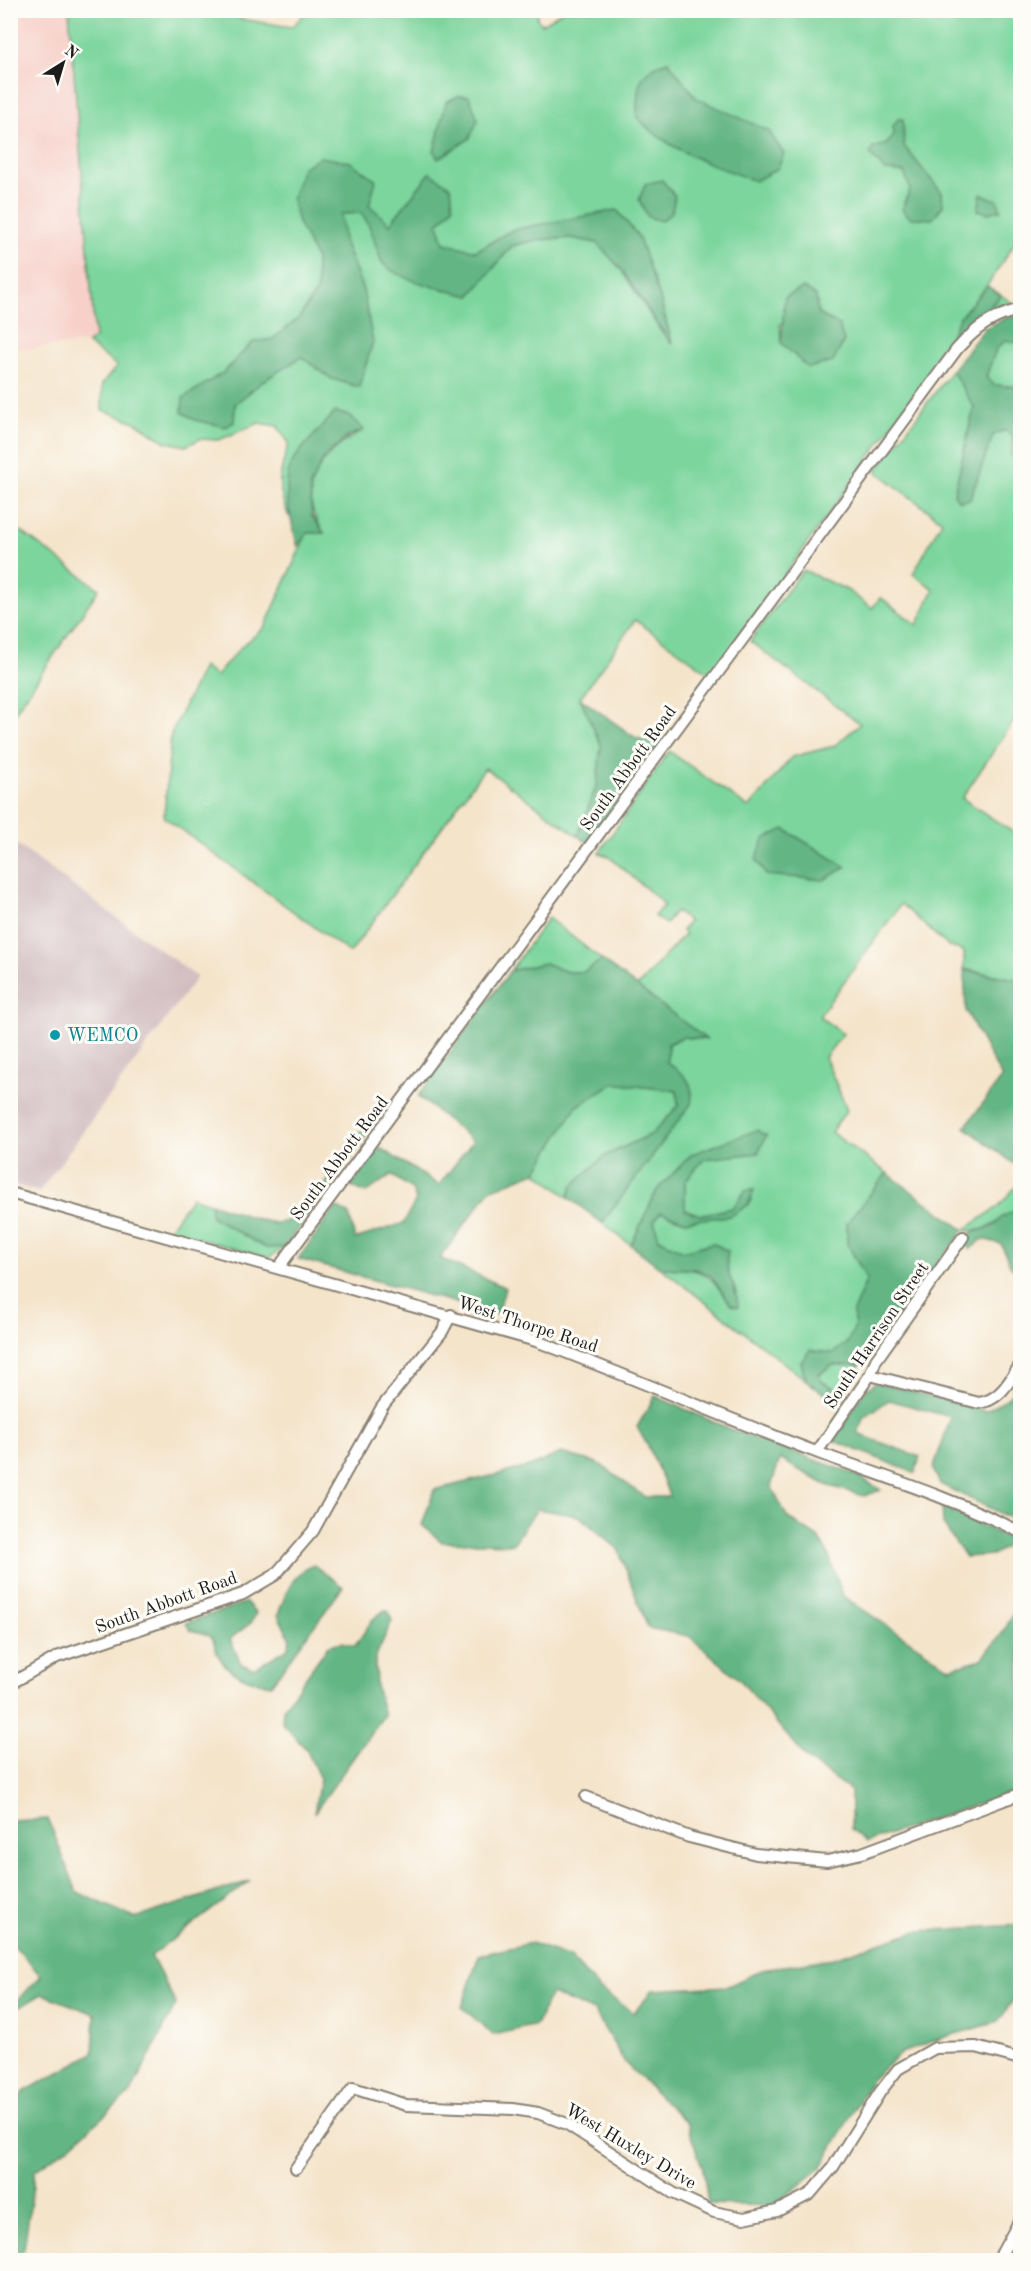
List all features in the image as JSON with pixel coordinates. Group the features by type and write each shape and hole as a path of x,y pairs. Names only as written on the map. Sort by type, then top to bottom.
{"street":[{"name":"South Abbott Road","path":"279,1267 957,349 979,325 1020,309"},
{"name":"West Thorpe Road","path":"10,1192 451,1315 536,1341 612,1369 817,1452 933,1493 1020,1532"},
{"name":"South Harrison Street","path":"817,1452 870,1375 876,1360 963,1237"},
{"name":"South Abbott Road","path":"10,1684 57,1657 243,1594 275,1575 313,1531 382,1407 442,1332 451,1315"},
{"path":"870,1375 979,1403 991,1401 1000,1393 1020,1365"},
{"path":"586,1797 689,1837 756,1854 827,1862 862,1853 1020,1794"},
{"name":"West Huxley Drive","path":"296,2168 353,2088 406,2104 513,2109 538,2113 567,2124 673,2193 714,2212 744,2218 777,2211 810,2194 833,2167 880,2092 898,2069 935,2048 976,2047 1020,2059"},
{"path":"998,2260 1020,2220"}],"shaded area":[{"path":"11,11 69,11 95,339 87,343 11,350"},
{"path":"11,840 197,977 39,1192 11,1184"}],"green space":[{"path":"308,10 538,11 537,19 542,24 564,10 1020,11 1020,117 1015,125 1020,134 1020,235 987,286 959,318 942,357 712,675 635,620 580,698 601,745 597,784 578,836 485,768 350,953 164,817 171,734 203,667 216,676 241,647 265,627 307,533 324,533 315,516 311,501 316,472 324,460 336,449 364,430 350,416 288,478 289,517 280,488 280,480 289,443 277,426 259,423 219,440 200,439 186,446 166,442 135,422 102,410 102,384 117,366 87,343 95,338 69,11 229,11 240,19 292,27","holes":["668,61 755,180 676,148 649,129 637,117 641,82 644,76 658,65","894,135 942,193 904,202 911,189 904,171 873,148 887,144","430,173 453,207 438,224 444,244 476,251 512,230 617,210 638,236 660,298 672,343 660,330 621,269 597,243 571,238 536,240 512,246 470,296 382,263 370,224 361,213 340,214 344,241 363,290 332,379 301,356 263,381 235,404 234,422 224,372 253,342 273,339 299,318 317,290 316,259 298,222 369,205 384,221 390,224","816,296 818,314 839,325 808,368 781,342 780,325"]},
{"path":"668,61 696,98 769,131 784,154 777,169 755,181 691,156 649,129 637,117 639,89 649,70"},
{"path":"458,96 469,96 478,120 469,139 438,159 434,152 446,102"},
{"path":"898,119 903,119 904,146 942,193 943,206 932,219 911,218 902,210 910,189 904,172 885,171 870,154 873,148 887,144 894,135 893,126"},
{"path":"320,157 350,162 376,180 369,205 390,224 430,173 451,187 453,207 438,224 444,243 476,251 512,230 617,210 638,236 660,298 672,345 621,269 597,243 571,238 536,240 512,246 470,296 421,283 396,273 381,260 371,230 361,213 341,214 344,241 363,290 373,342 359,387 332,379 301,357 263,381 235,404 234,422 226,427 195,420 182,412 183,398 224,372 253,342 273,339 299,318 317,290 316,259 298,222 292,199 303,167"},
{"path":"662,180 675,196 672,212 661,221 648,217 639,200 645,184"},
{"path":"981,194 997,200 1001,210 988,213 978,210"},
{"path":"987,286 1001,295 942,357 959,318"},
{"path":"803,288 816,296 818,314 839,325 844,341 833,362 808,368 781,343 785,297"},
{"path":"1001,295 1015,305 981,318"},
{"path":"1010,316 1020,316 1020,343 1006,340 996,349 986,377 994,385 1020,387 1020,464 1010,454 1013,436 1005,430 993,435 970,499 959,501 954,494 974,407 952,370 985,328"},
{"path":"1006,340 1020,343 1020,387 994,385 986,377 996,349"},
{"path":"952,370 974,407 954,494 959,501 970,499 993,435 1005,430 1013,436 1018,464 1020,464 1020,712 962,798 1020,837 1020,980 964,969 964,951 948,946 901,904 819,1016 843,1034 825,1057 847,1110 831,1132 887,1173 847,1223 847,1243 867,1280 853,1312 855,1327 847,1343 833,1354 801,1362 806,1380 661,1268 687,1269 703,1273 716,1284 731,1305 737,1293 713,1243 683,1251 659,1239 654,1221 661,1212 685,1221 749,1205 753,1190 745,1191 733,1208 700,1215 684,1209 685,1181 704,1159 758,1153 766,1135 692,1154 657,1191 631,1245 602,1223 691,1104 667,1062 668,1044 682,1037 705,1039 637,987 685,934 682,931 689,921 675,911 666,924 654,916 664,905 662,902 608,856 599,853 669,751 749,808 792,757 834,746 860,724 750,641 803,570 847,590 872,608 880,598 917,625 934,589 913,574 942,521 876,471"},
{"path":"335,412 350,416 364,430 349,436 325,456 310,486 312,516 324,533 307,533 298,547 288,505 289,472 301,450"},
{"path":"11,524 99,589 11,718"},
{"path":"580,698 636,738 660,743 588,843 578,836 597,784 601,745"},
{"path":"784,829 846,867 824,880 766,875 756,859 764,839"},
{"path":"548,918 602,960 584,972 567,972 545,963 510,971"},
{"path":"602,960 706,1039 682,1037 668,1044 667,1062 690,1084 691,1104 602,1223 568,1197 573,1185 605,1156 652,1134 678,1106 677,1091 613,1083 576,1107 536,1172 490,1190 440,1258 506,1288 496,1314 298,1259 336,1207 349,1214 355,1239 404,1223 416,1200 412,1189 391,1175 366,1193 351,1186 380,1148 439,1185 473,1141 418,1096 510,971 545,963 567,972 584,972"},
{"path":"964,970 1020,980 1020,1168 965,1127 1002,1078 966,1011"},
{"path":"613,1083 677,1091 678,1106 652,1134 605,1156 573,1185 568,1197 536,1172 576,1107"},
{"path":"374,1125 285,1247 266,1248 212,1217 210,1203 271,1222 289,1220 312,1202 332,1174 352,1136"},
{"path":"757,1130 766,1136 758,1153 704,1159 685,1181 685,1210 700,1215 733,1208 745,1191 754,1190 749,1204 731,1216 685,1221 661,1212 654,1221 659,1239 683,1251 713,1243 728,1251 727,1267 738,1307 731,1305 711,1276 696,1269 661,1268 631,1245 657,1190 692,1154"},
{"path":"887,1173 964,1230 860,1365 833,1365 819,1373 821,1381 843,1393 840,1406 806,1380 801,1362 810,1350 833,1353 847,1343 855,1327 853,1312 867,1279 847,1243 847,1223"},
{"path":"1020,1182 1020,1208 987,1228 964,1230 998,1207"},
{"path":"192,1197 210,1203 212,1217 266,1248 285,1247 269,1258 168,1230"},
{"path":"1020,1208 1020,1275 1010,1265 1001,1244 983,1239 970,1249 962,1243 973,1232 992,1227 1002,1217"},
{"path":"833,1365 860,1365 843,1393 820,1381 819,1374"},
{"path":"1020,1379 1020,1523 940,1484 933,1469 951,1417 889,1400 863,1418 858,1434 920,1457 915,1473 834,1441 863,1393 876,1382 986,1411 1008,1398"},
{"path":"655,1396 730,1429 854,1474 881,1490 864,1496 826,1485 780,1459 771,1486 788,1518 818,1537 828,1553 843,1596 950,1668 982,1659 1004,1631 1020,1601 1020,1790 867,1842 851,1829 851,1791 808,1760 741,1681 689,1636 648,1628 618,1549 579,1516 537,1509 513,1544 442,1542 422,1525 434,1490 532,1466 561,1453 598,1463 645,1497 670,1497 650,1450 637,1427"},
{"path":"942,1506 1020,1544 1020,1548 1015,1542 992,1555 965,1557 943,1524"},
{"path":"314,1565 343,1587 271,1685 239,1676 229,1669 220,1658 212,1638 191,1631 186,1623 246,1602 256,1613 252,1622 230,1639 241,1664 254,1668 287,1649 290,1639 278,1615 290,1585 306,1568"},
{"path":"385,1610 389,1612 392,1621 375,1658 376,1686 384,1715 314,1813 320,1779 306,1749 282,1723 283,1709 328,1646 341,1642 355,1646 373,1619"},
{"path":"48,1819 77,1892 135,1918 250,1881 151,1956 176,2004 131,2092 71,2145 35,2171 24,2249 11,2260 11,2114 22,2093 93,2053 95,2014 42,1994 11,2012 11,2007 41,1976 11,1942 11,1821"},
{"path":"1020,1925 1020,1990 998,2022 948,2036 901,2053 871,2080 821,2168 773,2206 708,2204 703,2169 686,2122 625,2063 594,2011 551,1994 536,2025 493,2035 462,2007 479,1955 531,1943 570,1957 598,1988 634,2013 652,1990 728,1986 762,1970 833,1958 916,1931"}],"place":[{"name":"WEMCO","path":"55,1035"}]}
